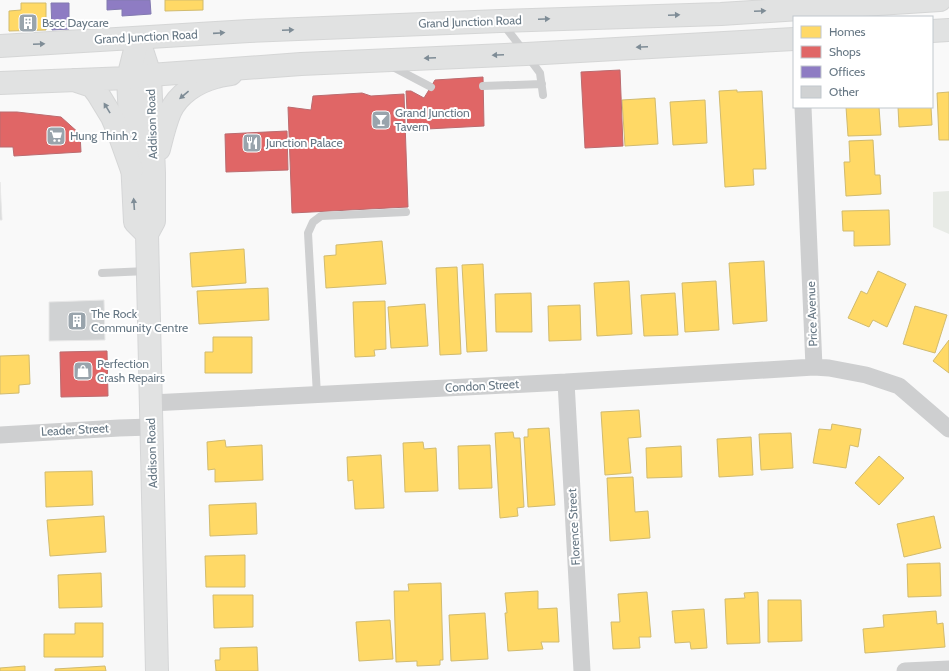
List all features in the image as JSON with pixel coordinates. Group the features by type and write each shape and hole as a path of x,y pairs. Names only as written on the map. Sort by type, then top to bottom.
{"main road":[{"name":"Grand Junction Road","path":"0,46 249,31 500,20 721,7 800,13 940,0"},
{"path":"721,7 722,42"},
{"path":"933,31 949,30"},
{"name":"Addison Road","path":"138,38 150,75 154,173 154,221 147,234 147,271 157,671"},
{"name":"Addison Road","path":"138,38 128,78 132,170 135,222 147,234"},
{"path":"0,83 128,78 150,75 301,64 526,54 793,39"},
{"path":"154,173 170,111 180,97 196,85 216,77 301,64"},
{"path":"74,80 92,86 98,94 112,117 132,170"}],"street":[{"name":"Price Avenue","path":"803,108 814,366"},
{"name":"Condon Street","path":"151,404 566,382 814,366"},
{"path":"814,366 866,375 899,386 949,429"},
{"name":"Florence Street","path":"566,382 582,671"},
{"name":"Leader Street","path":"0,434 151,427"},
{"path":"905,671 949,669"}],"lane":[{"path":"500,20 540,73 543,95"},
{"path":"382,61 431,87"},
{"path":"483,86 542,84"},
{"path":"317,395 308,233 313,222 322,216 406,212"},
{"path":"102,273 147,271"}],"shaded area":[{"path":"949,191 949,234 933,227 933,192"}],"building: Homes":[{"path":"165,0 203,0 203,10 165,11"},
{"name":"Bscc Daycare","path":"21,3 46,3 46,30 9,31 9,11 21,10"},
{"path":"737,90 737,92 762,91 766,169 753,169 754,185 725,187 719,91"},
{"path":"949,92 949,140 939,140 937,93"},
{"path":"655,98 658,144 625,146 622,100"},
{"path":"705,100 707,143 673,145 670,102"},
{"path":"846,108 879,108 881,135 848,136"},
{"path":"898,108 931,108 932,125 899,127"},
{"path":"873,140 875,175 880,175 881,194 846,196 844,162 850,162 849,141"},
{"path":"889,210 890,245 854,246 854,231 843,231 842,211"},
{"path":"382,241 386,284 326,288 324,256 336,255 336,245"},
{"path":"244,249 246,283 192,287 190,253"},
{"path":"764,261 767,321 733,324 729,263"},
{"path":"483,264 487,351 467,352 462,265"},
{"path":"457,267 461,354 440,355 436,268"},
{"path":"878,271 906,284 887,327 873,320 869,327 848,318 861,291 867,294"},
{"path":"629,281 632,334 597,336 594,283"},
{"path":"716,281 719,330 685,332 682,283"},
{"path":"268,288 269,320 199,324 197,291"},
{"path":"531,293 532,332 496,332 495,294"},
{"path":"675,293 678,335 644,336 641,295"},
{"path":"385,301 386,349 374,350 375,356 355,357 353,302"},
{"path":"425,304 428,346 391,348 388,307"},
{"path":"580,305 581,340 549,341 548,306"},
{"path":"915,306 947,315 935,353 903,344"},
{"path":"213,337 252,337 252,373 205,373 205,352 213,352"},
{"path":"949,340 949,373 933,361"},
{"path":"29,355 30,384 19,385 19,393 0,394 0,356"},
{"path":"639,410 641,437 628,438 631,473 605,475 601,412"},
{"path":"832,424 861,429 858,447 850,445 846,468 813,463 819,429 831,430"},
{"path":"549,428 555,505 528,507 524,437 528,437 528,429"},
{"path":"513,432 514,438 520,438 524,507 517,508 518,516 500,518 495,433"},
{"path":"791,433 793,468 761,470 759,434"},
{"path":"751,437 753,475 719,477 717,439"},
{"path":"225,440 226,447 262,445 263,480 215,482 215,469 208,470 207,442"},
{"path":"423,442 424,449 436,448 438,491 405,492 403,443"},
{"path":"490,445 492,488 459,489 458,446"},
{"path":"681,446 682,477 647,478 646,448"},
{"path":"381,455 384,508 355,509 353,480 348,481 347,457"},
{"path":"879,456 904,478 879,505 855,483"},
{"path":"92,471 93,505 46,507 45,472"},
{"path":"633,477 635,512 648,511 650,538 610,541 607,478"},
{"path":"256,503 257,534 210,536 209,505"},
{"path":"104,516 106,552 50,556 47,520"},
{"path":"934,516 941,548 904,557 897,524"},
{"path":"245,555 245,587 206,587 205,556"},
{"path":"940,563 941,596 908,597 907,564"},
{"path":"101,573 102,607 59,608 58,575"},
{"path":"441,583 443,660 440,660 440,665 417,666 417,661 396,662 394,591 409,591 408,584"},
{"path":"538,591 538,609 557,608 559,642 541,642 543,649 508,651 505,593"},
{"path":"647,592 651,637 639,637 640,648 613,649 611,622 620,622 618,594"},
{"path":"758,592 760,643 727,644 725,599 745,598 744,593"},
{"path":"213,595 253,595 253,627 214,628"},
{"path":"768,600 801,600 802,641 768,642"},
{"path":"704,609 707,648 691,649 690,642 675,643 672,611"},
{"path":"936,611 937,624 943,623 945,647 865,653 863,629 884,627 883,615"},
{"path":"485,613 488,659 451,661 449,615"},
{"path":"390,620 393,659 359,661 356,622"},
{"path":"75,623 103,623 103,657 44,657 44,634 75,634"},
{"path":"257,647 258,671 216,671 215,660 220,660 220,648"},
{"path":"25,666 25,671 0,671 0,668"},
{"path":"105,666 106,671 55,671 55,669"}],"building: Shops":[{"path":"620,70 623,146 585,148 581,72"},
{"path":"483,77 484,126 408,130 406,91 411,91 424,98 435,80"},
{"path":"362,93 371,96 404,94 408,207 292,213 288,107 311,110 313,96"},
{"path":"0,112 17,112 61,117 80,134 81,152 14,156 13,147 0,147"},
{"path":"287,131 288,170 226,172 225,134"},
{"path":"107,351 108,396 61,397 60,352"}],"building: Offices":[{"path":"107,0 150,0 151,14 122,16 122,9 107,10"},
{"path":"51,3 69,3 69,29 52,30"}],"building: Other":[{"path":"0,182 2,220 0,220"},
{"name":"The Rock Community Centre","path":"104,300 105,340 49,341 49,302"}],"place":[{"name":"Bscc Daycare","path":"28,23"},
{"name":"Grand Junction Tavern","path":"381,120"},
{"name":"Hung Thinh 2","path":"56,136"},
{"name":"Junction Palace","path":"252,143"},
{"name":"The Rock Community Centre","path":"77,321"},
{"name":"Perfection Crash Repairs","path":"83,371"}]}
